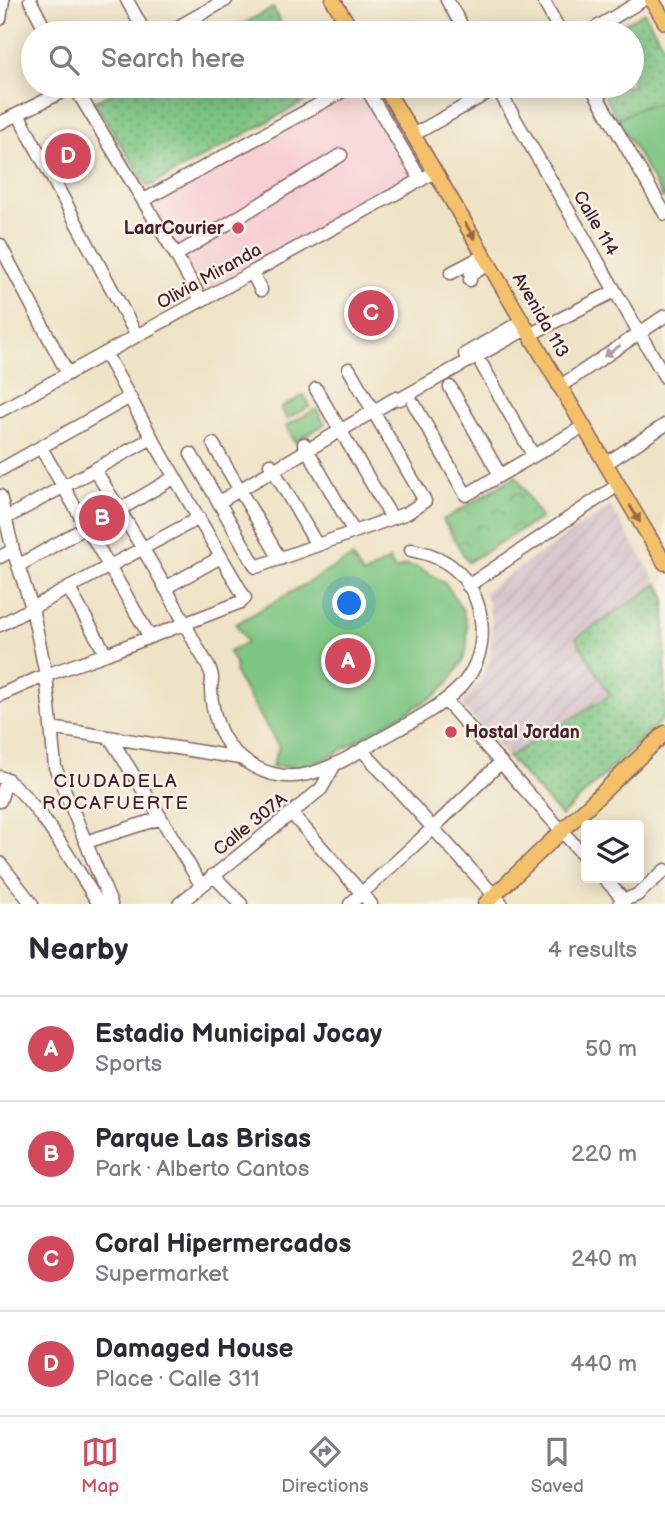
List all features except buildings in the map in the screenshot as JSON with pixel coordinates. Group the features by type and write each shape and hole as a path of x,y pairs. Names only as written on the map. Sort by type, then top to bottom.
{"main road":[{"path":"333,0 346,21"},
{"path":"652,0 665,22"},
{"name":"Avenida 113","path":"391,98 665,563"},
{"path":"493,901 665,733"}],"street":[{"path":"0,19 3,0"},
{"path":"30,0 41,21"},
{"path":"127,0 138,21"},
{"path":"183,21 204,6 226,0"},
{"path":"447,0 459,21"},
{"path":"542,0 554,21"},
{"path":"607,21 643,0"},
{"path":"0,123 50,98"},
{"path":"81,98 201,300"},
{"path":"144,200 330,98"},
{"path":"372,98 421,180"},
{"path":"413,135 477,98"},
{"name":"Calle 114","path":"505,98 665,377"},
{"path":"598,98 665,214"},
{"path":"18,114 137,336"},
{"path":"176,255 341,155"},
{"name":"Olivia Miranda","path":"0,411 435,172"},
{"path":"0,244 68,374"},
{"path":"452,273 487,260"},
{"path":"470,279 471,274 487,260"},
{"path":"254,271 263,289"},
{"path":"216,498 372,409 396,398 400,399 434,376 477,357 526,328 615,291"},
{"path":"559,387 665,316"},
{"path":"0,695 244,600 245,596 105,353"},
{"path":"477,357 533,456"},
{"path":"191,454 257,567 407,513 425,501 349,369"},
{"path":"450,387 500,475"},
{"path":"316,389 393,518"},
{"path":"0,470 130,397"},
{"path":"414,404 466,495 583,427"},
{"path":"605,464 665,425"},
{"path":"6,518 152,438"},
{"path":"213,444 280,559"},
{"path":"306,447 354,532"},
{"path":"41,448 150,637"},
{"path":"271,466 317,545"},
{"path":"95,470 186,624 212,676 212,697 219,726 240,758 257,768 289,776 310,774 335,764 445,700 466,680 481,648 480,612 468,586 457,572 444,561 411,550"},
{"path":"120,510 175,477"},
{"path":"468,586 618,485"},
{"path":"0,496 13,550 32,608 46,675 55,767 111,904"},
{"path":"0,625 199,517"},
{"path":"18,566 86,527"},
{"path":"0,557 13,550"},
{"path":"165,588 221,556"},
{"path":"69,589 106,654"},
{"path":"445,700 581,852"},
{"path":"51,728 240,758"},
{"path":"110,738 201,885"},
{"path":"362,750 433,828 493,901"},
{"path":"350,904 500,763"},
{"name":"Calle 307A","path":"179,904 321,789 335,764"},
{"path":"0,801 3,778"},
{"path":"3,778 34,805 99,904"},
{"path":"292,814 370,904"},
{"path":"86,842 161,818"},
{"path":"0,863 32,904"},
{"path":"609,883 629,901 665,870"},
{"path":"214,876 241,904"}],"shaded area":[{"path":"345,98 369,98 415,177 204,291 152,205"},
{"path":"610,506 658,584 576,638 610,694 508,757 461,705 481,681 490,660 492,625 484,592"}],"green space":[{"path":"273,8 280,21 248,21"},
{"path":"644,12 665,49 665,102 642,107 618,119 606,98 644,98 644,21 629,21"},
{"path":"102,98 311,98 148,187 94,102"},
{"path":"665,102 663,198 618,119 642,107"},
{"path":"304,395 310,406 287,419 281,408"},
{"path":"316,409 325,424 295,442 286,426"},
{"path":"516,476 541,518 468,562 443,520"},
{"path":"104,492 126,529 101,544 79,507"},
{"path":"352,557 363,575 389,560 395,570 406,565 416,567 446,584 462,609 467,626 467,647 463,660 436,695 326,759 298,768 272,766 279,747 236,675 235,663 229,652 247,642 236,624"},
{"path":"658,584 665,596 665,717 561,816 508,757 610,695 576,638"}],"place":[{"name":"Damaged House","path":"68,156"},
{"name":"LaarCourier","path":"238,228"},
{"name":"Coral Hipermercados","path":"371,313"},
{"name":"Parque Las Brisas","path":"102,518"},
{"name":"Estadio Municipal Jocay","path":"348,661"},
{"name":"Hostal Jordan","path":"451,732"}],"district":[{"name":"CIUDADELA ROCAFUERTE","path":"116,791"}]}
